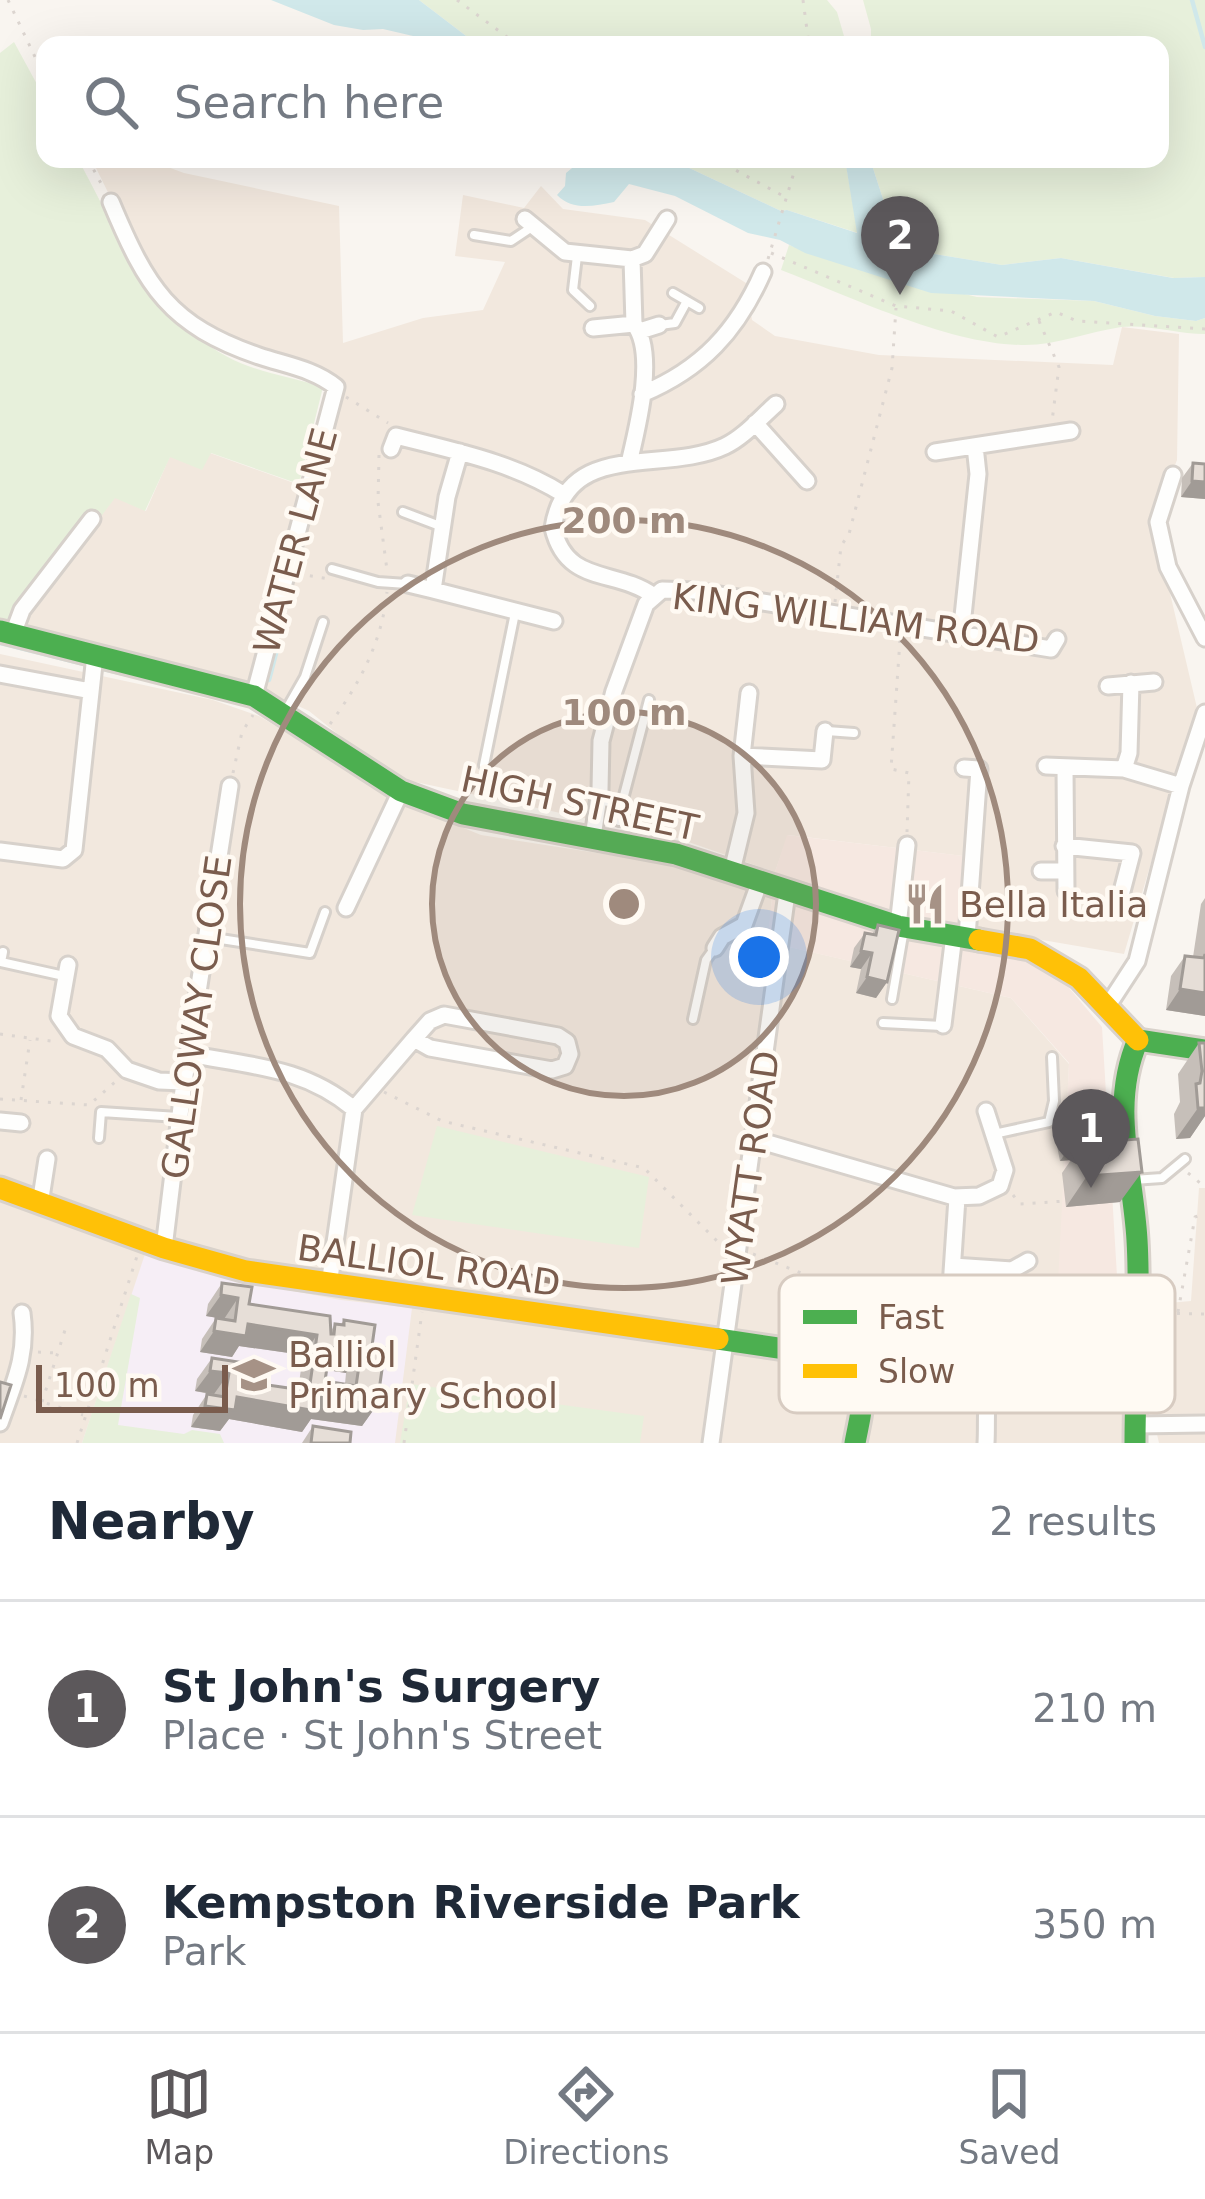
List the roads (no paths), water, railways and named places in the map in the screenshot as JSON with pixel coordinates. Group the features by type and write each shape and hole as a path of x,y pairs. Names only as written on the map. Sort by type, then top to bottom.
{"main road":[{"name":"HIGH STREET","path":"6,633 94,663 269,704 401,791 463,814 593,837 733,871 901,927 1030,949 1079,978 1138,1040"},
{"path":"1136,1275 1124,1122 1127,1060 1138,1040 1205,1051"},
{"name":"BALLIOL ROAD","path":"0,1189 153,1244 246,1271 779,1348"},
{"name":"BALLIOL ROAD","path":"855,1443 859,1413"}],"street":[{"name":"WATER LANE","path":"111,202 126,238 174,313 219,342 320,374 336,387 269,704"},
{"path":"529,223 560,249 577,255 632,259 646,254 667,219"},
{"path":"629,464 642,394 632,259"},
{"path":"642,394 671,382 710,355 741,317 763,272"},
{"path":"593,328 659,325"},
{"path":"387,446 396,436 460,452 518,469 563,494 587,473 726,446 776,404"},
{"path":"755,423 807,481"},
{"path":"944,445 1053,439 1070,431"},
{"path":"961,635 978,474 975,446"},
{"path":"433,590 441,526 460,452"},
{"path":"1173,475 1158,522 1168,567 1205,638"},
{"name":"KING WILLIAM ROAD","path":"563,494 553,528 566,556 578,568 639,585 654,596"},
{"path":"6,633 92,519"},
{"path":"408,584 554,621"},
{"name":"KING WILLIAM ROAD","path":"593,837 601,741 614,691 646,604 654,596 673,588 1051,649 1057,639"},
{"path":"0,851 62,859 74,850 94,663"},
{"path":"0,674 91,691"},
{"path":"1108,686 1154,682"},
{"path":"1124,769 1129,753 1131,683"},
{"path":"733,871 746,813 742,757 749,693"},
{"path":"1107,1007 1137,962 1180,786 1205,713"},
{"path":"742,757 822,760 825,730"},
{"path":"1046,766 1124,769 1180,786"},
{"path":"1065,767 1066,891"},
{"path":"943,1025 961,936 965,841 979,769 964,768"},
{"name":"GALLOWAY CLOSE","path":"153,1244 179,1117 230,786"},
{"path":"346,908 348,885 401,791"},
{"path":"901,927 907,845"},
{"path":"1064,846 1132,853 1120,899"},
{"path":"1041,871 1063,871"},
{"path":"716,938 744,925 760,881"},
{"name":"WYATT ROAD","path":"711,1443 788,892"},
{"path":"67,971 59,1016 73,1036 96,1043 127,1070 159,1081 184,1082"},
{"path":"328,1286 354,1109 430,1021 444,1015 558,1036 568,1042 570,1054 565,1066 552,1070 430,1048 415,1039"},
{"path":"188,1054 306,1077 325,1085 354,1109"},
{"path":"754,1138 956,1197 979,1196 1000,1186 1005,1170 986,1111"},
{"path":"0,1121 20,1123"},
{"path":"40,1204 47,1159"},
{"path":"952,1275 956,1197"},
{"path":"953,1266 1012,1270 1028,1261"},
{"path":"0,1423 24,1353 22,1312"},
{"path":"0,1358 24,1353"},
{"path":"986,1443 987,1413"},
{"path":"1135,1434 1205,1424"}],"lane":[{"path":"474,235 513,241 529,223"},
{"path":"577,255 573,292 590,306"},
{"path":"673,293 699,308"},
{"path":"659,325 675,323 687,302"},
{"path":"403,512 441,526"},
{"path":"332,569 408,584"},
{"path":"484,765 515,611"},
{"path":"269,704 305,677 323,622"},
{"path":"619,821 649,700"},
{"path":"825,730 854,733"},
{"path":"598,801 622,803"},
{"path":"207,937 310,952 325,912"},
{"path":"892,1000 901,927"},
{"path":"694,1019 706,960 716,938"},
{"path":"3,952 1,962 67,971"},
{"path":"883,1023 943,1025"},
{"path":"992,1134 1049,1122 1054,1101 1052,1057"},
{"path":"99,1138 101,1112 179,1117"},
{"path":"1132,1180 1162,1178 1182,1162"},
{"path":"1004,1179 1013,1195"}],"water":[{"path":"271,0 419,0 466,36 413,36 334,25"},
{"path":"572,168 689,168 781,211 857,233 846,168 873,168 891,247 1002,265 1061,258 1173,278 1205,277 1205,318 1155,316 1094,301 931,293 748,233 675,196 629,184 614,202 577,205 557,195 565,186 566,173"}],"waterway":[{"path":"1192,0 1205,47"},
{"path":"0,643 88,665"},
{"path":"269,680 278,646"},
{"path":"99,668 129,675"}],"place":[{"name":"Kempston Riverside Park","path":"900,295"},
{"name":"Bella Italia","path":"925,904"},
{"name":"St John's Surgery","path":"1091,1188"},
{"name":"Balliol Primary School","path":"254,1375"}]}
